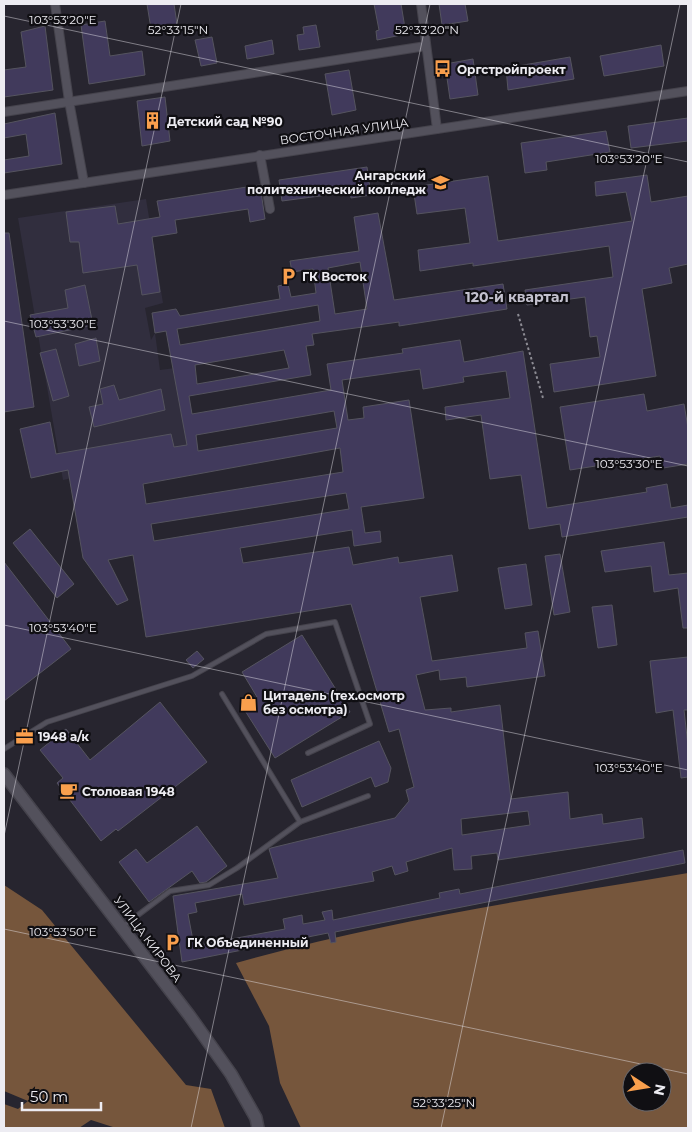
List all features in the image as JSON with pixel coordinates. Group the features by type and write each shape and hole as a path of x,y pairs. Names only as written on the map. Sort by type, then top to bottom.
{"street":[{"path":"55,4 69,101 84,183"},
{"path":"421,4 437,129"},
{"path":"4,112 426,46"},
{"name":"ВОСТОЧНАЯ УЛИЦА","path":"4,195 688,91"},
{"path":"260,155 270,209"},
{"name":"УЛИЦА КИРОВА","path":"4,774 122,927 231,1074 256,1118 258,1128"}],"lane":[{"path":"4,750 47,722 192,676 266,634 334,622 370,724 308,753"},
{"path":"222,694 300,822"},
{"path":"122,927 170,891 209,885 237,868 300,822 368,796"}],"path":[{"path":"518,314 543,398"}],"shaded area":[{"path":"146,199 163,303 145,308 151,340 155,333 160,370 183,367 198,451 63,480 18,218"},
{"path":"688,873 688,1128 301,1128 280,1083 269,1026 236,963 348,935 518,901"},
{"path":"4,885 42,910 186,1085 211,1089 225,1128 116,1128 91,1120 79,1128 4,1128 4,1104 18,1109 28,1101 4,1091"}],"building":[{"path":"147,4 174,4 177,24 151,29"},
{"path":"374,4 401,4 406,34 377,40 376,31 379,30"},
{"path":"439,4 465,4 468,21 442,25"},
{"path":"105,21 110,56 142,51 145,75 89,84 81,25"},
{"path":"316,25 320,47 299,50 297,35 304,34 303,27"},
{"path":"45,26 53,90 4,97 4,70 26,67 21,32"},
{"path":"212,37 217,63 201,66 195,40"},
{"path":"272,40 274,54 247,59 245,46"},
{"path":"661,45 664,66 604,76 600,56"},
{"path":"570,57 574,79 508,90 506,68"},
{"path":"473,59 478,95 450,99 445,64"},
{"path":"349,70 356,110 332,115 325,74"},
{"name":"Детский сад №90","path":"165,97 170,141 142,146 137,101"},
{"path":"55,113 62,164 4,173 4,160 29,156 26,134 4,138 4,124"},
{"path":"688,118 688,141 631,148 628,126"},
{"path":"606,131 610,152 546,162 547,170 525,173 521,143"},
{"path":"367,167 371,195 351,198 350,192 282,201 279,180"},
{"path":"647,175 651,202 688,196 688,264 669,268 672,283 642,289 656,376 554,392 550,364 600,357 597,336 590,337 585,297 527,305 525,290 613,277 609,246 473,266 473,263 420,271 418,250 470,243 465,208 417,214 413,187 488,176 498,241 632,221 626,192 596,196 595,182"},
{"path":"260,185 265,219 250,222 248,209 175,220 177,233 152,237 160,292 142,295 137,265 83,273 79,242 70,242 66,212 115,206 118,224 160,217 157,201"},
{"path":"378,213 394,300 503,284 507,309 399,326 399,322 312,334 314,345 306,346 311,375 189,396 192,414 331,390 327,364 403,353 402,349 460,340 464,362 523,351 547,508 647,492 646,488 667,484 671,508 688,505 688,517 562,537 560,524 529,529 521,475 490,479 481,415 446,420 445,407 510,398 506,371 463,377 464,382 423,389 420,369 342,380 348,420 364,418 363,407 409,400 424,498 361,507 365,533 380,531 381,542 354,546 352,530 240,548 243,563 349,547 353,565 398,557 399,563 452,555 458,591 420,597 432,661 527,648 525,633 538,631 545,676 467,687 466,677 440,680 439,670 416,675 425,710 451,708 451,712 500,705 511,799 568,792 570,819 602,814 603,824 642,818 644,838 498,860 497,853 471,856 472,869 454,870 452,848 406,862 408,871 395,875 392,866 372,872 374,881 244,905 242,894 195,903 197,912 188,914 194,946 285,929 283,919 302,915 303,924 325,920 322,912 332,910 333,920 440,898 439,893 459,889 460,894 683,850 685,863 335,932 336,942 331,943 328,933 182,962 173,896 278,878 269,849 395,818 409,801 406,790 414,787 399,729 389,732 351,604 146,637 133,555 108,560 128,600 117,605 83,558 68,470 31,478 20,429 50,422 56,454 171,434 174,447 187,445 166,331 155,333 152,313 176,309 180,316 280,299 278,286 288,284 291,297 316,293 313,269 292,272 290,261 359,251 354,217","holes":["360,262 367,309 335,314 328,268","318,305 320,321 180,345 177,329","284,350 289,368 197,384 195,365","334,411 337,428 198,451 196,435","340,448 343,472 146,504 143,484","346,493 349,509 154,541 151,524","528,811 530,825 462,835 461,819"]},
{"path":"4,233 9,233 34,407 4,412"},
{"path":"85,285 93,325 36,337 30,315 68,308 65,290"},
{"path":"96,338 100,361 79,366 75,344"},
{"path":"56,349 69,396 53,401 40,353"},
{"path":"114,385 119,400 161,389 165,410 94,427 89,407 103,404 100,389"},
{"path":"644,394 647,411 684,404 688,428 688,464 663,468 660,456 570,470 560,407"},
{"path":"30,529 74,584 57,598 13,543"},
{"path":"664,542 669,575 688,573 688,628 683,628 678,588 654,592 651,566 605,572 601,551"},
{"path":"560,554 570,612 554,615 545,556"},
{"path":"4,562 71,649 4,701"},
{"path":"526,564 532,605 505,609 498,568"},
{"path":"612,605 617,645 598,648 592,607"},
{"path":"302,635 350,712 275,758 242,706 257,697 242,672"},
{"path":"197,651 204,659 193,668 186,660"},
{"path":"688,657 688,710 684,710 688,746 688,777 681,778 673,710 656,713 650,661"},
{"path":"160,702 207,762 118,831 116,829 101,841 57,783 63,778 40,750 66,729 90,760"},
{"path":"379,741 391,768 388,782 375,787 371,777 302,807 291,780"},
{"path":"197,826 227,866 206,882 200,883 192,871 149,902 119,862 136,849 147,863"}],"place":[{"name":"Оргстройпроект","path":"443,69"},
{"name":"Детский сад №90","path":"153,121"},
{"name":"Ангарский политехнический колледж","path":"440,182"},
{"name":"ГК Восток","path":"288,276"},
{"name":"Цитадель (тех.осмотр без осмотра)","path":"249,702"},
{"name":"1948 а/к","path":"24,736"},
{"name":"Столовая 1948","path":"68,791"},
{"name":"ГК Объединенный","path":"173,942"}],"district":[{"name":"120-й квартал","path":"517,297"}]}
